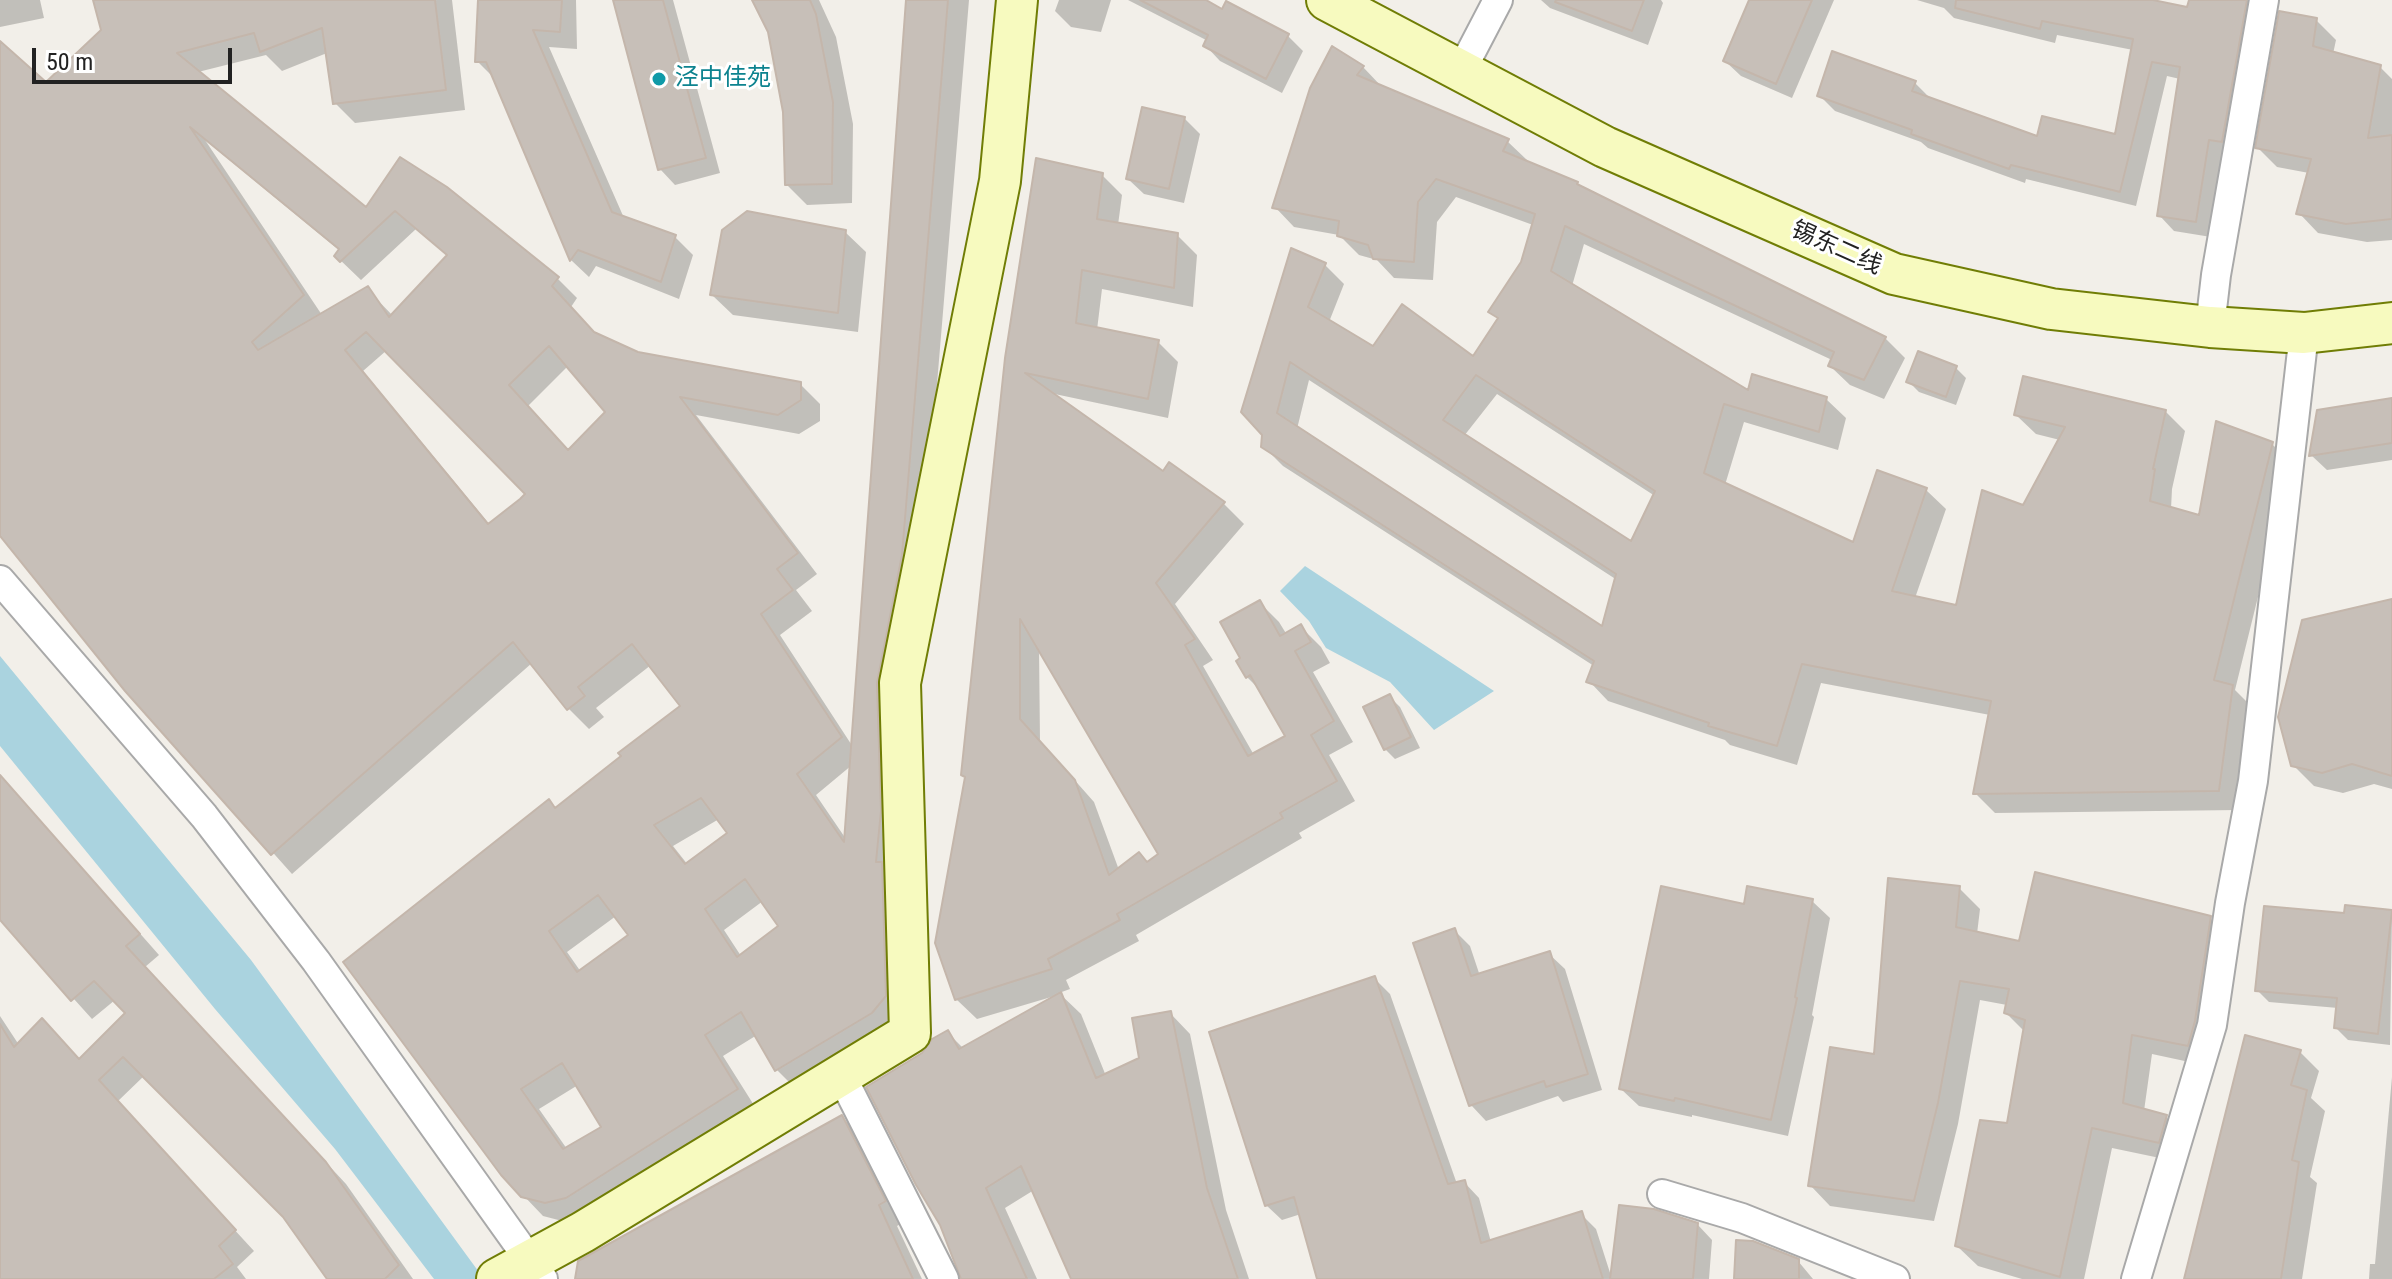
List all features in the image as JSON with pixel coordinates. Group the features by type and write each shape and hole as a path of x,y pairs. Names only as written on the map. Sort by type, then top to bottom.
{"street":[{"path":"0,580 213,828 316,961 523,1273 583,1232 910,1033 900,683 1000,181 1017,0"},
{"name":"锡东二线","path":"1327,0 1605,147 1894,274 2051,309 2210,327 2304,333 2392,323"},
{"path":"1461,71 1498,0"},
{"path":"2210,327 2216,275 2264,0"},
{"path":"2136,1279 2212,1025 2230,903 2253,781 2304,333"},
{"path":"841,1075 944,1279"},
{"path":"1662,1194 1742,1218 1895,1279"}],"water":[{"path":"1305,566 1494,691 1434,730 1390,682 1326,648 1309,621 1280,591"},
{"path":"0,656 251,960 484,1279 434,1279 335,1149 215,1009 0,746"}],"building":[{"path":"93,0 435,0 446,90 333,104 322,28 260,52 254,33 177,53 366,207 400,157 447,187 559,277 552,286 594,332 638,352 801,382 801,400 778,415 680,397 798,553 777,569 793,590 761,614 842,737 797,774 844,842 906,0 948,0 902,555 877,683 881,811 876,862 882,862 886,996 872,1013 775,1071 741,1012 705,1035 738,1089 566,1198 545,1203 521,1197 501,1175 343,962 549,799 555,808 621,756 618,753 680,706 632,644 578,687 585,696 567,710 513,642 271,855 125,691 0,536 0,41 46,82 101,30","holes":["190,127 339,249 334,256 340,262 395,211 447,255 389,317 368,286 258,350 252,342 304,295","366,332 525,494 488,524 345,350","549,346 605,412 568,450 509,385","701,798 727,833 685,864 654,825","745,879 778,926 737,957 705,909","598,895 628,935 577,972 549,931","562,1063 601,1127 563,1149 521,1089"]},
{"path":"478,0 562,0 560,32 533,30 612,212 676,235 661,282 578,250 570,261 486,62 475,62"},
{"name":"泾中佳苑","path":"613,0 663,0 706,158 658,170"},
{"path":"752,0 810,0 816,14 833,102 832,184 785,185 783,112 768,32"},
{"path":"1140,0 1206,0 1222,9 1226,1 1289,34 1266,79 1203,46 1208,35"},
{"path":"1556,0 1644,0 1632,31"},
{"path":"1749,0 1812,0 1776,84 1723,61"},
{"path":"1956,0 2153,0 2187,7 2189,0 2247,0 2222,142 2209,140 2196,222 2157,216 2180,67 2152,62 2120,192 2011,165 2009,169 1817,96 1832,51 1916,81 1912,91 2037,136 2042,116 2115,134 2133,39 2042,21 2040,29 1955,8"},
{"path":"2279,11 2317,18 2313,46 2381,65 2368,138 2392,135 2392,219 2346,224 2296,214 2311,159 2255,148"},
{"path":"1332,46 1364,66 1357,75 1509,139 1503,151 1578,182 1886,337 1864,380 1828,366 1834,352 1565,226 1551,271 1748,390 1752,374 1827,397 1819,432 1724,404 1704,473 1853,542 1877,470 1927,488 1892,591 1956,605 1982,490 2023,505 2065,427 2014,415 2023,376 2166,410 2153,469 2150,501 2199,515 2216,421 2273,442 2214,680 2233,685 2219,791 1973,794 1991,701 1802,664 1777,746 1708,726 1709,723 1586,682 1594,661 1261,447 1262,435 1241,412 1291,248 1326,263 1308,307 1373,346 1402,304 1473,356 1498,318 1488,312 1521,262 1535,214 1436,179 1418,202 1414,262 1373,259 1368,245 1337,236 1339,221 1272,208 1310,88","holes":["1290,362 1616,574 1602,626 1277,413","1476,375 1655,491 1631,541 1443,420"]},
{"path":"1142,107 1185,117 1169,189 1126,179"},
{"path":"1036,158 1103,173 1097,219 1178,233 1174,288 1082,270 1076,323 1159,340 1148,399 1025,373 1163,471 1169,462 1225,502 1156,583 1195,639 1185,645 1248,756 1285,736 1250,675 1246,678 1236,661 1240,658 1220,622 1260,600 1280,636 1301,624 1311,642 1295,651 1334,721 1311,735 1337,781 1280,813 1283,818 1117,914 1120,920 1048,959 1052,969 955,1000 935,943 965,777 961,775 1005,358","holes":["1020,619 1158,854 1147,862 1139,852 1109,875 1075,780 1020,719"]},
{"path":"747,211 846,230 838,313 710,295 722,230"},
{"path":"1918,351 1957,366 1946,397 1906,382"},
{"path":"2392,398 2392,443 2309,456 2317,410"},
{"path":"2392,599 2392,776 2352,764 2322,773 2291,766 2278,717 2302,620"},
{"path":"1390,694 1411,737 1384,750 1363,707"},
{"path":"0,775 140,934 126,946 326,1162 399,1265 385,1279 327,1279 283,1217 123,1057 99,1080 236,1230 219,1246 233,1264 214,1279 0,1279 0,1024 14,1047 42,1018 79,1059 125,1013 94,981 71,1001 0,920"},
{"path":"2035,872 2211,916 2195,1021 2188,1046 2132,1035 2123,1103 2167,1115 2159,1143 2092,1128 2060,1277 1955,1246 1980,1120 2007,1123 2025,1020 2004,1013 2009,989 1960,981 1938,1103 1914,1201 1808,1186 1830,1047 1874,1054 1888,878 1960,886 1956,927 2019,941"},
{"path":"1661,886 1744,904 1747,886 1813,899 1797,998 1771,1120 1619,1089"},
{"path":"2345,905 2392,910 2378,1034 2334,1028 2337,998 2255,991 2264,906 2344,913"},
{"path":"1455,928 1471,976 1550,951 1588,1074 1546,1087 1544,1081 1469,1106 1413,943"},
{"path":"1375,976 1448,1184 1465,1180 1481,1243 1582,1211 1603,1279 1317,1279 1294,1197 1265,1206 1209,1032"},
{"path":"1061,992 1096,1078 1139,1058 1132,1018 1171,1011 1207,1188 1238,1279 1071,1279 1021,1166 986,1188 1027,1279 961,1279 940,1225 866,1087 922,1053 932,1039 948,1030 959,1049"},
{"path":"2245,1035 2301,1050 2291,1085 2307,1090 2292,1160 2299,1162 2281,1279 2184,1279"},
{"path":"842,1115 886,1201 879,1205 913,1279 575,1279 578,1261"},
{"path":"1619,1205 1654,1209 1698,1223 1693,1279 1610,1279"},
{"path":"1736,1240 1753,1241 1799,1259 1799,1279 1734,1279"}],"place":[{"name":"泾中佳苑","path":"659,79"}]}
